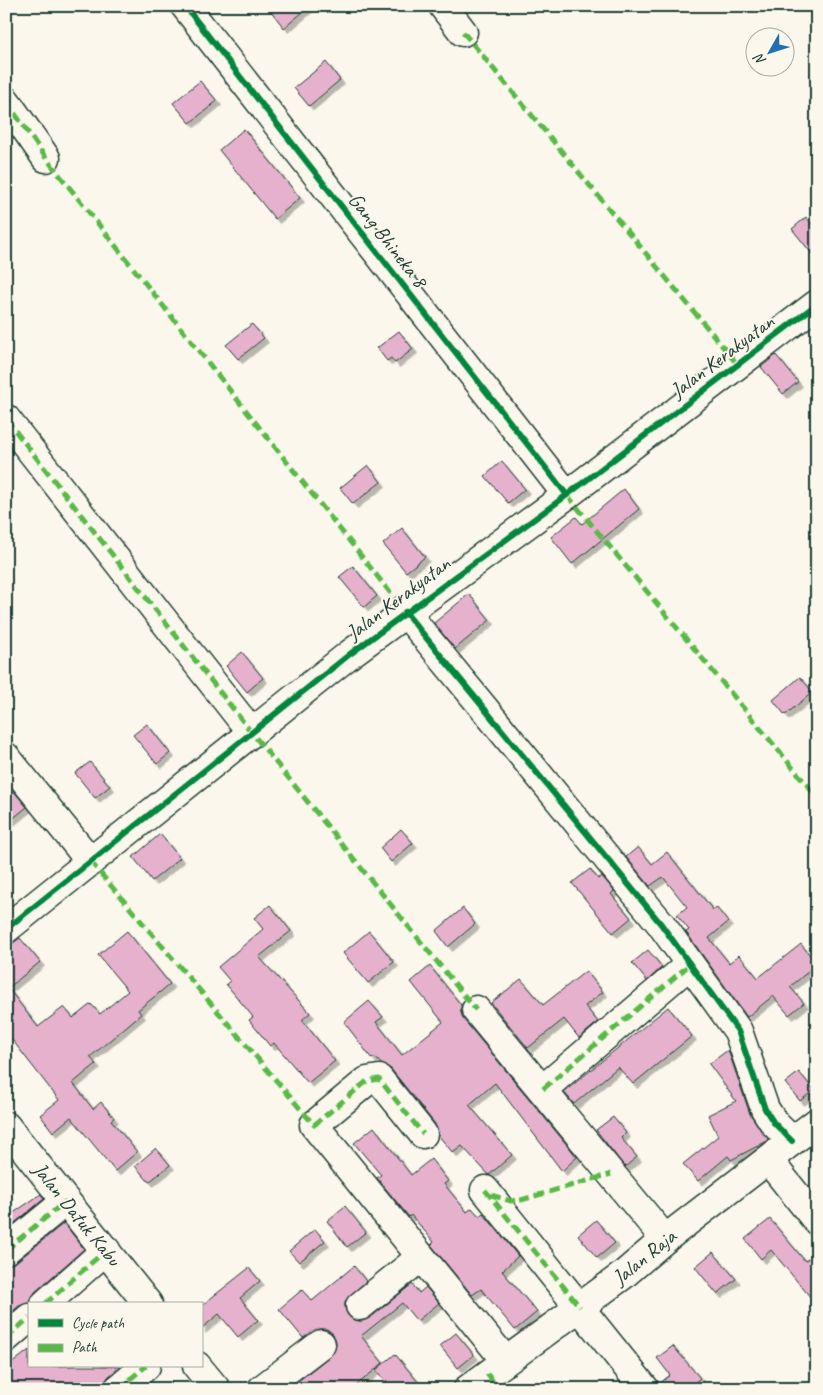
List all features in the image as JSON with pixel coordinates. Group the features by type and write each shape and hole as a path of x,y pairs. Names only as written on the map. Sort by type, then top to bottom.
{"street":[{"name":"Gang Bhineka 8","path":"185,6 567,494"},
{"path":"443,6 462,32"},
{"path":"6,101 46,158"},
{"name":"Jalan Kerakyatan","path":"6,930 90,861 405,612 567,494 817,304"},
{"path":"6,419 252,733"},
{"path":"405,612 661,924 738,1031 765,1109 774,1123 792,1141"},
{"path":"6,757 90,861"},
{"path":"543,1089 689,965"},
{"path":"476,1010 665,1239"},
{"path":"423,1134 379,1079 373,1078 314,1125 421,1257 490,1378"},
{"name":"Jalan Raja","path":"490,1378 622,1276 665,1239 769,1161 817,1122"},
{"name":"Jalan Datuk Kabu","path":"6,1126 146,1302"},
{"path":"769,1161 817,1222"},
{"path":"485,1190 644,1389"},
{"path":"6,1250 66,1201"},
{"path":"47,1302 106,1250"},
{"path":"360,1306 421,1257"},
{"path":"6,1338 28,1319"},
{"path":"262,1389 321,1344"},
{"path":"118,1389 144,1368"},
{"path":"199,1368 216,1389"}],"building":[{"path":"267,6 310,6 284,28"},
{"path":"326,62 340,80 309,106 294,88"},
{"path":"200,81 217,101 190,123 173,103"},
{"path":"244,129 300,198 275,219 219,150"},
{"path":"806,217 817,230 817,260 792,229"},
{"path":"252,324 264,338 238,359 226,345"},
{"path":"399,331 413,349 395,363 391,358 387,361 377,348"},
{"path":"776,355 798,382 783,394 761,367"},
{"path":"502,461 525,489 508,503 485,476"},
{"path":"368,465 381,482 353,504 340,488"},
{"path":"624,489 639,509 572,564 551,537 576,517 582,524"},
{"path":"402,528 425,557 406,572 383,544"},
{"path":"353,566 377,596 364,607 339,577"},
{"path":"469,594 490,620 455,649 434,623"},
{"path":"242,652 263,678 247,692 226,666"},
{"path":"800,677 813,692 785,715 773,700"},
{"path":"147,724 170,753 157,764 133,735"},
{"path":"90,762 110,786 95,798 75,773"},
{"path":"6,782 27,807 6,824"},
{"path":"401,829 413,843 391,862 380,848"},
{"path":"160,834 180,858 152,881 133,857"},
{"path":"638,847 652,864 667,852 713,910 717,908 728,922 709,938 729,963 739,955 758,978 801,944 817,964 790,987 804,1003 789,1015 773,996 747,1017 686,932 689,930 677,915 687,907 663,877 650,886 626,857"},
{"path":"590,869 598,879 602,876 614,891 611,894 631,918 613,933 572,883"},
{"path":"270,905 291,931 259,957 310,1013 302,1020 335,1061 308,1083 274,1043 270,1046 249,1020 253,1017 226,984 230,981 218,967 263,929 254,918"},
{"path":"463,908 475,924 448,947 436,931"},
{"path":"127,931 170,984 138,1010 141,1014 90,1057 96,1064 73,1083 93,1109 101,1102 114,1118 111,1120 137,1152 115,1171 71,1117 53,1132 40,1115 59,1100 6,1032 6,948 20,938 40,962 8,988 38,1027 64,1007 73,1018 91,1004 100,1014 128,991 98,955"},
{"path":"369,931 394,962 368,983 343,953"},
{"path":"648,950 662,967 647,981 632,963"},
{"path":"430,966 461,1005 464,1020 577,1157 562,1171 495,1083 469,1105 512,1155 489,1175 462,1146 453,1153 438,1135 435,1124 391,1069 381,1064 375,1057 372,1059 344,1022 369,1001 383,1017 376,1022 402,1055 443,1022 411,982"},
{"path":"586,971 603,992 585,1006 598,1022 579,1038 564,1019 528,1048 491,1003 521,979 543,1005"},
{"path":"668,1007 692,1036 633,1084 618,1067 574,1104 564,1092"},
{"path":"728,1050 750,1114 769,1140 731,1160 728,1156 698,1181 683,1164 718,1136 708,1115 736,1101 709,1064"},
{"path":"799,1072 814,1090 800,1101 785,1083"},
{"path":"613,1117 626,1133 621,1138 637,1157 625,1167 596,1130"},
{"path":"374,1127 411,1175 431,1159 448,1181 444,1184 467,1212 472,1208 479,1216 483,1213 518,1256 502,1271 537,1312 515,1330 481,1289 472,1295 431,1245 434,1242 411,1215 409,1217 377,1178 381,1175 354,1143"},
{"path":"156,1148 170,1165 149,1182 135,1166"},
{"path":"41,1194 44,1199 6,1230 6,1218"},
{"path":"345,1206 366,1232 347,1247 327,1221"},
{"path":"770,1219 805,1261 809,1258 817,1267 817,1305 771,1250 761,1259 745,1239"},
{"path":"596,1220 615,1243 597,1258 578,1235"},
{"path":"64,1223 84,1249 35,1292 30,1302 19,1306 6,1317 6,1265 16,1262"},
{"path":"315,1229 325,1241 299,1262 289,1251"},
{"path":"713,1252 736,1279 717,1294 695,1267"},
{"path":"354,1266 366,1281 345,1301 348,1315 354,1320 362,1321 370,1318 412,1284 419,1293 426,1287 439,1303 417,1321 402,1303 361,1336 383,1363 352,1389 288,1389 330,1356 335,1350 336,1342 333,1334 327,1329 319,1329 303,1338 279,1309 302,1290 312,1301"},
{"path":"249,1268 260,1281 240,1298 258,1320 238,1337 219,1314 202,1328 202,1305"},
{"path":"456,1333 474,1355 458,1368 440,1346"},
{"path":"673,1346 700,1378 687,1389 660,1389 659,1384 670,1375 657,1358"},
{"path":"28,1351 28,1368 119,1368 108,1377 103,1389 6,1389 6,1368"},
{"path":"395,1354 424,1389 391,1389 376,1370"}],"marked path":[{"path":"463,32 738,365"},
{"path":"6,101 46,158 408,615"},
{"path":"6,419 252,733 476,1010"},
{"path":"567,495 817,797"},
{"path":"90,861 314,1125 367,1081 379,1079 423,1134"},
{"path":"543,1089 689,965"},
{"path":"491,1195 511,1201 521,1200 611,1174"},
{"path":"485,1190 580,1307"},
{"path":"6,1250 66,1201"},
{"path":"47,1302 106,1250"},
{"path":"6,1338 28,1319"},
{"path":"118,1389 144,1368"},
{"path":"487,1374 499,1389"}],"cycle path":[{"path":"185,6 567,495"},
{"path":"6,929 350,654 567,495 817,304"},
{"path":"405,612 661,924 738,1031 765,1109 774,1123 792,1141"}]}
